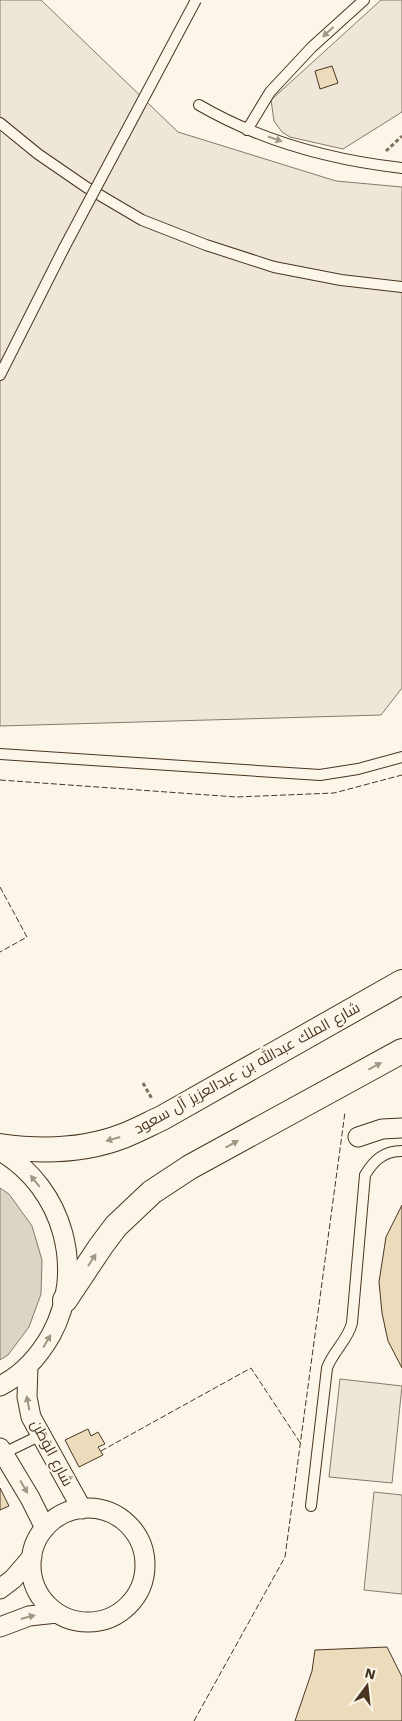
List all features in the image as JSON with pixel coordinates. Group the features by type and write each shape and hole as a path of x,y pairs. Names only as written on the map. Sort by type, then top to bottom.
{"street":[{"name":"شارع الملك عبدالله بن عبدالعزيز آل سعود","path":"0,1146 28,1149 60,1149 99,1143 122,1136 162,1118 402,982"},
{"path":"0,1386 28,1366 44,1346 56,1324 65,1300 101,1246 116,1226 152,1192 190,1167 402,1051"},
{"path":"358,1137 382,1129 402,1128"},
{"path":"0,1151 11,1157 31,1175 48,1196 60,1220 67,1246 68,1274 65,1300"},
{"name":"شارع الوَطَن","path":"28,1366 26,1387 28,1407 40,1435 82,1509"},
{"path":"2,1451 30,1498 45,1528"},
{"path":"82,1509 105,1511 128,1525 138,1537 143,1551 145,1566 143,1581 127,1607 115,1615 85,1622 57,1613 44,1602 36,1588 31,1573 36,1541 45,1528 56,1518 68,1512 82,1509"},
{"path":"0,1589 23,1569 32,1557"},
{"path":"0,1627 29,1616 57,1613"}],"lane":[{"path":"0,375 64,248 196,0"},
{"path":"247,130 270,92 312,46 364,0"},
{"path":"199,105 247,130 308,151 371,165 402,168"},
{"path":"0,123 46,160 86,187 142,220 206,245 274,267 341,280 402,287"},
{"path":"0,754 320,775 358,769 402,757"},
{"path":"310,1506 327,1368 333,1355 349,1333 352,1323 365,1175 372,1164 381,1156 393,1151 402,1151"},
{"path":"2,1451 40,1435"}],"path":[{"path":"142,1083 153,1102"}],"shaded area":[{"path":"0,0 41,0 178,132 336,181 402,187 402,688 381,715 0,726"},
{"path":"381,0 402,0 402,112 343,149 290,137 282,132 274,121 271,100"},
{"path":"0,1188 9,1194 32,1226 42,1260 41,1294 29,1327 8,1355 0,1360"},
{"path":"340,1379 402,1386 392,1483 329,1477"},
{"path":"374,1492 402,1495 402,1594 364,1590"}],"building":[{"path":"332,66 338,83 320,89 315,71"},
{"path":"402,1205 402,1368 388,1341 382,1313 379,1282 386,1237"},
{"path":"88,1429 91,1436 98,1432 105,1444 98,1447 103,1455 79,1467 65,1440"},
{"path":"0,1488 9,1506 0,1510"},
{"path":"387,1647 402,1677 402,1721 295,1721 312,1671 315,1650"}],"fence":[{"path":"0,780 236,797 334,793 402,775"},
{"path":"0,887 27,937 0,952"},
{"path":"194,1721 285,1557 345,1112"},
{"path":"101,1451 251,1368 301,1444"}]}
